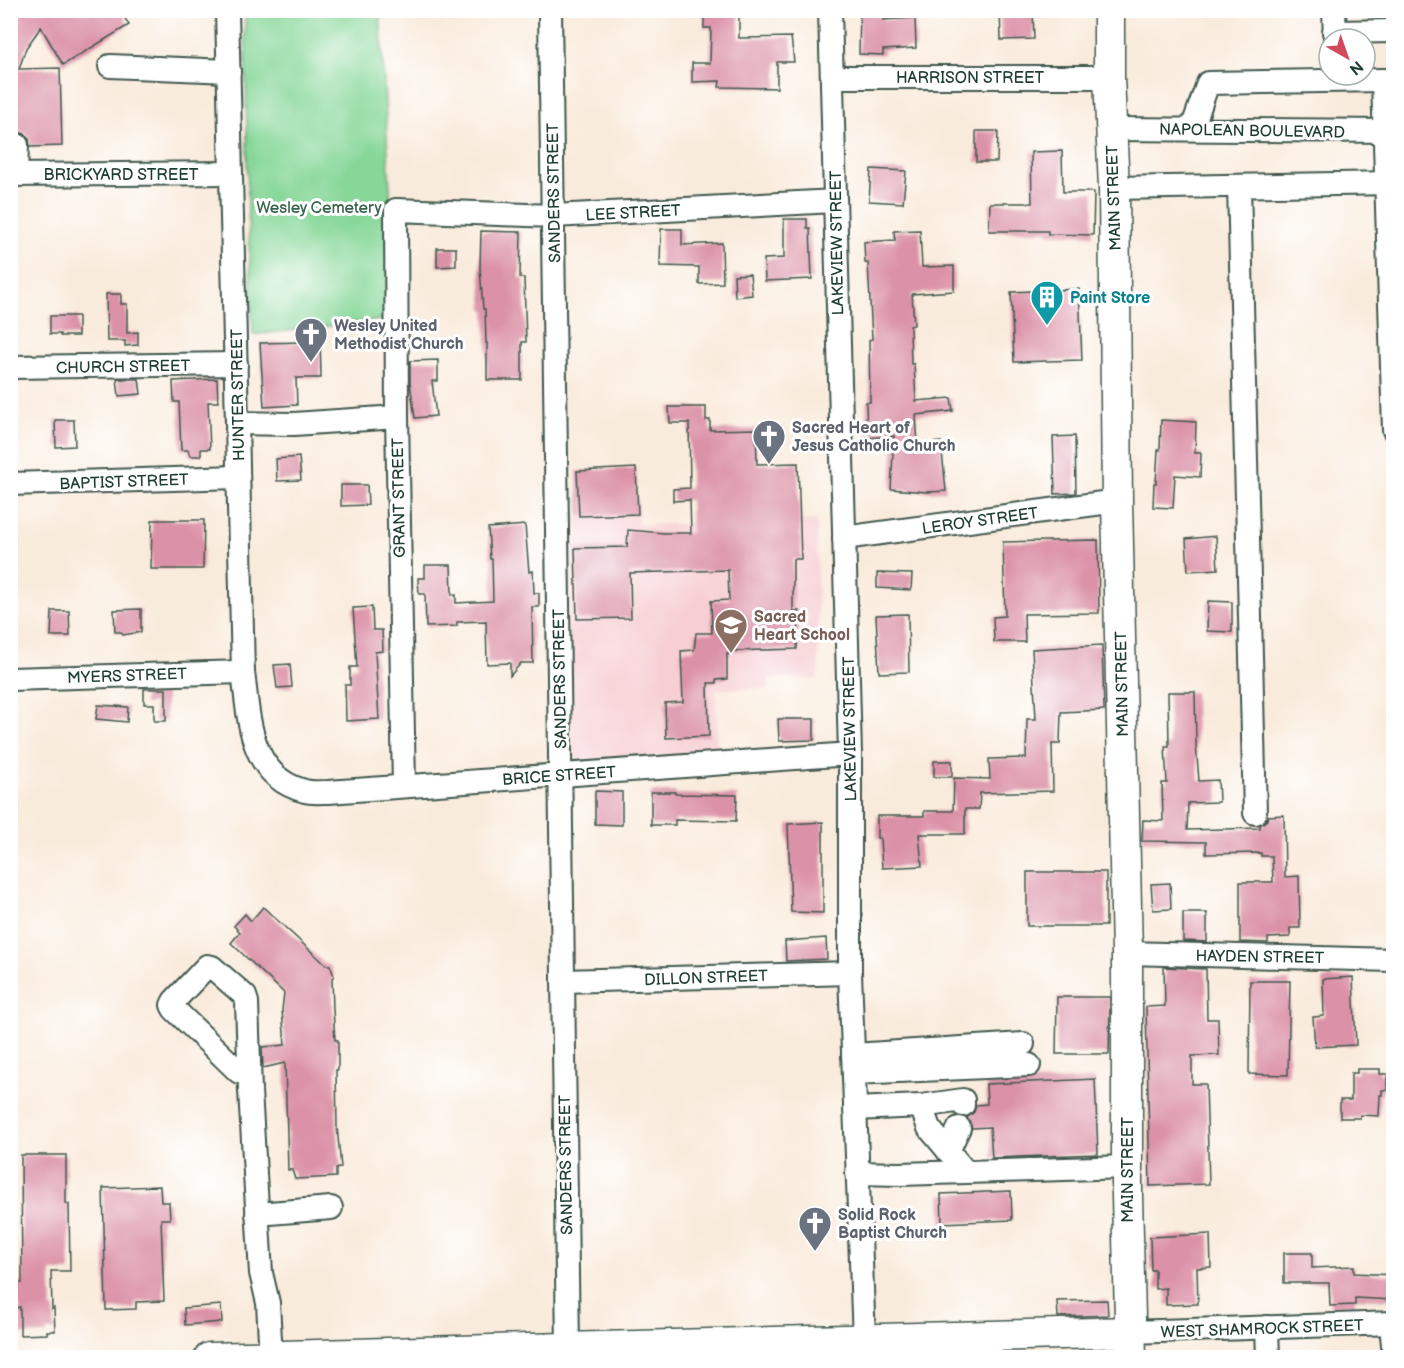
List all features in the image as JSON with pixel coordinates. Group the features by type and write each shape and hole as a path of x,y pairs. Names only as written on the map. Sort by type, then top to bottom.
{"main road":[{"name":"MAIN STREET","path":"1109,10 1127,953 1127,1167 1131,1345"},
{"path":"209,1358 470,1354 568,1348 784,1350 864,1340 1131,1345"}],"street":[{"name":"HUNTER STREET","path":"227,10 243,672 252,737 263,761 273,774"},
{"name":"SANDERS STREET","path":"550,10 568,1348"},
{"name":"LAKEVIEW STREET","path":"830,10 850,754 850,973 864,1340"},
{"path":"1377,30 1394,31"},
{"path":"110,66 229,71"},
{"name":"HARRISON STREET","path":"832,77 1109,77"},
{"path":"1191,129 1208,83 1317,79"},
{"path":"1388,80 1394,430"},
{"name":"NAPOLEAN BOULEVARD","path":"1111,129 1389,131"},
{"path":"13,175 17,145"},
{"name":"BRICKYARD STREET","path":"13,175 231,173"},
{"path":"1114,188 1389,183"},
{"path":"1239,186 1255,813"},
{"name":"LEE STREET","path":"396,210 553,216 835,201"},
{"name":"GRANT STREET","path":"396,210 396,417 404,786"},
{"name":"CHURCH STREET","path":"10,367 236,364"},
{"path":"237,423 294,424 396,417"},
{"name":"BAPTIST STREET","path":"10,484 238,477"},
{"name":"LEROY STREET","path":"844,538 1117,501"},
{"name":"MYERS STREET","path":"10,679 243,672"},
{"name":"BRICE STREET","path":"273,774 288,785 306,792 850,754"},
{"name":"HAYDEN STREET","path":"1127,953 1394,960"},
{"path":"249,1073 239,1072 174,1010 172,1005 207,966 212,967 245,996 247,1002 257,1214 261,1273 268,1303 271,1357"},
{"name":"DILLON STREET","path":"563,981 850,973"},
{"path":"853,1064 1026,1055"},
{"path":"855,1109 921,1106 963,1100 963,1105"},
{"path":"921,1106 929,1128 965,1171"},
{"path":"948,1151 959,1128"},
{"path":"858,1173 900,1174 1127,1167"},
{"path":"257,1214 331,1208"},
{"path":"1392,1323 1394,1357"},
{"name":"WEST SHAMROCK STREET","path":"1131,1345 1267,1327 1392,1323"},
{"path":"1267,1327 1268,1358"}],"shaded area":[{"path":"636,468 638,525 817,520 818,679 769,678 768,689 716,689 717,753 580,760 570,757 564,517 579,516 621,469"}],"green space":[{"name":"Wesley Cemetery","path":"245,11 380,11 391,208 390,319 253,335 248,217"},
{"path":"985,1352 985,1358 838,1357"}],"building":[{"path":"10,10 120,10 129,25 63,65 41,27 26,48 19,69 60,68 62,146 30,147 29,139 25,134 10,133"},
{"path":"860,10 884,10 883,20 915,18 916,48 883,50 883,55 859,54"},
{"path":"1000,10 1033,10 1034,39 1001,40"},
{"path":"704,11 739,12 739,38 791,37 794,62 777,62 777,88 719,87 720,81 692,82 692,63 710,63 711,28 704,28"},
{"path":"976,131 998,131 997,162 976,162"},
{"path":"1062,151 1063,192 1094,192 1093,235 1048,234 1048,231 989,231 990,203 1032,203 1031,152"},
{"path":"871,169 906,171 903,203 869,201"},
{"path":"784,219 807,219 807,228 810,228 812,279 765,281 764,259 784,258"},
{"path":"661,229 682,229 682,245 722,243 723,283 699,284 699,267 660,266"},
{"path":"920,230 922,267 954,266 954,291 912,294 914,325 910,326 911,364 914,364 916,401 951,398 953,411 916,415 918,444 941,442 946,491 891,489 894,436 867,438 866,402 870,402 869,340 872,339 868,263 865,263 864,242 895,240 894,231"},
{"path":"481,231 521,232 520,278 524,278 526,342 522,342 522,380 487,380 485,309 483,309 480,268"},
{"path":"437,248 456,248 456,266 437,267"},
{"path":"750,274 752,295 735,297 734,275"},
{"name":"Paint Store","path":"1079,289 1082,360 1014,362 1011,292"},
{"path":"106,294 121,294 121,304 127,304 127,333 138,332 138,345 125,346 125,341 107,341"},
{"path":"50,316 78,316 78,336 50,334"},
{"path":"308,333 320,333 321,378 296,378 297,405 264,407 260,343 305,342"},
{"path":"438,360 438,381 432,381 436,416 415,418 410,382 410,361"},
{"path":"117,379 139,379 141,394 119,396"},
{"path":"217,379 218,402 208,402 210,449 201,449 201,456 190,456 188,450 181,450 179,402 174,402 173,381"},
{"path":"669,407 706,407 706,420 710,420 710,430 756,429 757,464 798,463 801,559 793,559 793,611 799,611 797,649 731,651 731,654 727,654 727,679 708,683 709,736 666,738 665,703 683,702 681,651 694,650 696,633 712,633 711,601 729,600 728,570 630,573 631,618 577,619 575,548 627,547 628,530 691,533 690,500 673,501 673,489 690,488 689,423 670,423"},
{"path":"55,420 74,420 75,446 56,447"},
{"path":"1161,420 1196,422 1195,453 1201,453 1200,477 1175,475 1173,508 1153,507"},
{"path":"1075,436 1076,493 1055,494 1053,437"},
{"path":"299,457 301,480 277,481 276,459"},
{"path":"636,468 638,514 579,516 577,471"},
{"path":"341,485 367,485 368,505 341,506"},
{"path":"152,520 204,520 203,569 151,569"},
{"path":"525,525 529,572 533,571 534,593 539,593 539,607 532,607 533,663 521,663 510,676 510,663 487,664 486,621 457,622 457,626 426,627 425,594 419,594 418,578 425,578 425,565 451,565 452,595 456,595 456,603 493,601 492,559 490,559 488,528"},
{"path":"1216,536 1218,569 1188,571 1186,539"},
{"path":"1098,540 1099,613 1024,614 1025,642 994,642 993,617 1005,616 1003,542"},
{"path":"877,573 912,574 911,590 877,588"},
{"path":"1208,601 1232,602 1232,632 1207,631"},
{"path":"372,607 373,630 382,630 383,651 375,652 379,719 346,721 345,685 350,685 350,667 357,667 353,608"},
{"path":"141,609 141,632 123,635 121,632 115,632 114,610"},
{"path":"52,611 69,611 70,636 51,636"},
{"path":"908,614 909,672 879,673 876,615"},
{"path":"1102,645 1104,710 1061,712 1060,744 1052,744 1053,791 980,793 979,809 965,809 965,834 919,834 922,866 882,868 880,838 877,838 877,816 924,816 924,811 953,811 954,778 990,779 989,759 1026,758 1027,719 1036,719 1032,649"},
{"path":"290,664 292,687 277,688 274,665"},
{"path":"144,689 166,689 166,721 154,721 154,704 144,704"},
{"path":"1168,692 1195,692 1199,781 1218,780 1219,802 1188,803 1187,830 1260,828 1268,816 1284,815 1285,877 1299,876 1300,928 1290,928 1290,937 1268,938 1268,943 1240,942 1240,882 1273,882 1272,856 1261,856 1261,853 1206,854 1206,842 1142,841 1143,820 1163,821 1162,783 1167,783 1165,746 1169,746"},
{"path":"98,705 128,707 127,722 96,719"},
{"path":"778,719 814,719 814,740 779,741"},
{"path":"934,761 952,761 952,777 934,777"},
{"path":"595,791 622,792 622,825 595,824"},
{"path":"651,792 737,795 736,821 675,820 675,825 651,825"},
{"path":"823,822 823,913 791,912 788,824"},
{"path":"1027,872 1106,872 1106,926 1027,926"},
{"path":"1170,883 1171,909 1153,910 1151,884"},
{"path":"263,907 326,965 330,965 334,976 332,978 333,1009 335,1040 338,1040 337,1127 341,1167 336,1169 336,1177 295,1179 292,1170 288,1170 285,1063 263,1068 262,1047 285,1045 282,1010 284,993 231,943 240,932 234,926 245,914 251,921"},
{"path":"1183,913 1207,913 1207,942 1183,941"},
{"path":"826,938 827,959 786,961 785,941"},
{"path":"1164,967 1206,969 1207,1019 1218,1019 1219,1055 1192,1056 1192,1084 1206,1084 1209,1184 1150,1186 1146,1007 1165,1006"},
{"path":"1353,977 1356,1045 1315,1047 1313,1017 1324,1016 1323,979"},
{"path":"1250,981 1290,981 1288,1075 1249,1074"},
{"path":"1057,997 1110,997 1109,1054 1056,1054"},
{"path":"1357,1069 1380,1069 1380,1074 1387,1074 1387,1090 1382,1090 1382,1095 1380,1095 1379,1116 1360,1115 1360,1118 1340,1118 1340,1100 1351,1100 1351,1073 1357,1073"},
{"path":"1095,1079 1098,1154 992,1158 990,1127 972,1128 967,1118 974,1112 976,1105 987,1104 986,1084"},
{"path":"21,1155 66,1155 70,1271 51,1271 55,1331 47,1331 47,1334 20,1335 20,1307 10,1309 10,1284 22,1283"},
{"path":"160,1186 161,1202 169,1202 170,1219 161,1219 164,1301 136,1302 136,1309 106,1310 103,1188"},
{"path":"1011,1191 1012,1220 942,1223 941,1194"},
{"path":"1210,1234 1211,1267 1197,1268 1198,1304 1166,1305 1166,1288 1155,1289 1155,1270 1151,1270 1150,1237"},
{"path":"1284,1253 1312,1253 1312,1268 1354,1266 1354,1273 1394,1275 1394,1300 1355,1298 1355,1305 1330,1306 1329,1283 1284,1283"},
{"path":"1107,1300 1108,1315 1058,1317 1057,1301"},
{"path":"221,1305 222,1322 185,1325 184,1308"}],"place":[{"name":"Paint Store","path":"1047,326"},
{"name":"Wesley United Methodist Church","path":"311,363"},
{"name":"Sacred Heart of Jesus Catholic Church","path":"769,465"},
{"name":"Sacred Heart School","path":"731,654"},
{"name":"Solid Rock Baptist Church","path":"815,1252"}]}
